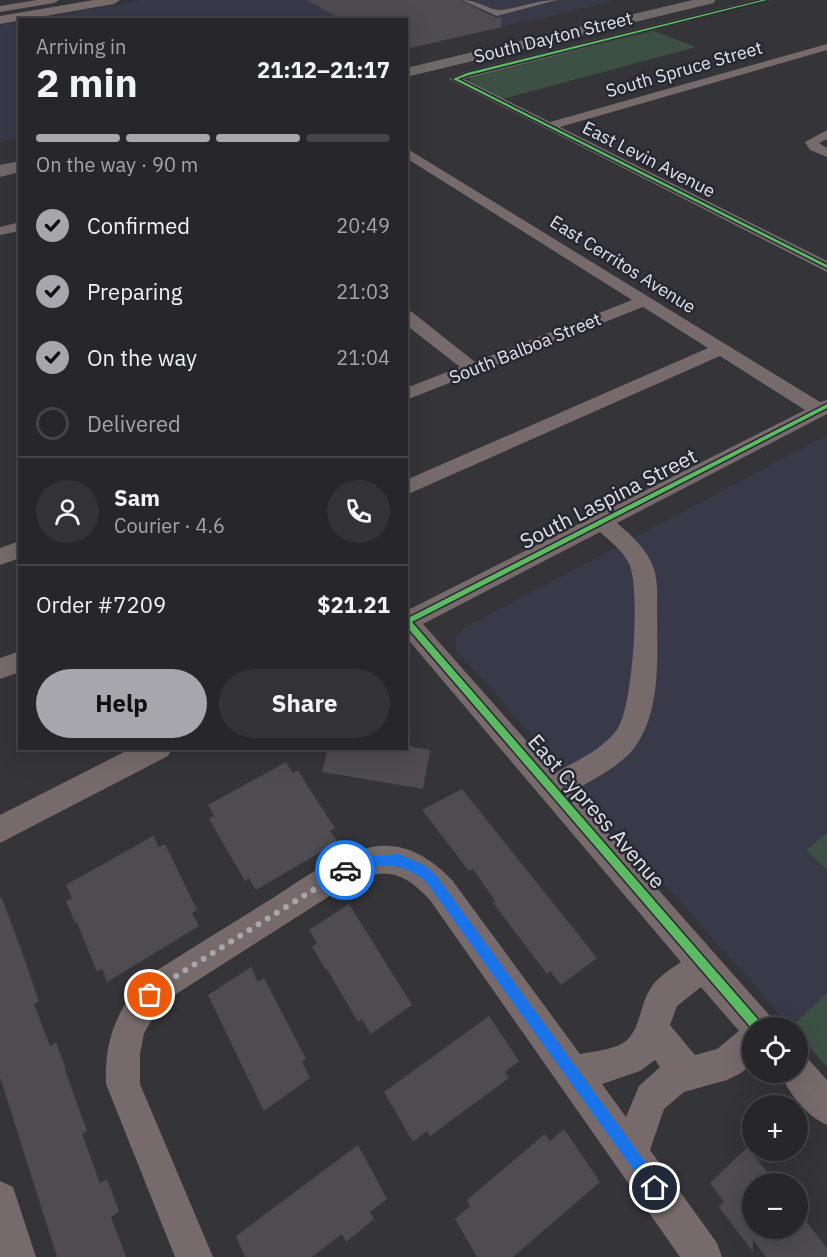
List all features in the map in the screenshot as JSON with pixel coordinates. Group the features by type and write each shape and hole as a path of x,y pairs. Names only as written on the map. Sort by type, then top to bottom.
{"highway":[{"path":"408,59 658,0"},
{"path":"408,73 709,0"},
{"path":"0,154 18,150"},
{"path":"0,171 18,166"}],"main road":[{"path":"1,16 114,0"}],"street":[{"path":"1,16 54,0"},
{"path":"59,0 70,8"},
{"path":"467,0 497,13 552,0"},
{"name":"South Dayton Street","path":"456,81 457,77 468,74 766,0"},
{"name":"South Spruce Street","path":"551,126 827,46"},
{"name":"East Levin Avenue","path":"456,81 551,126 827,267"},
{"path":"827,134 812,142 827,153"},
{"name":"East Cerritos Avenue","path":"408,153 721,349 823,408"},
{"path":"0,231 18,226"},
{"name":"South Balboa Street","path":"408,394 644,301"},
{"path":"408,318 473,369"},
{"path":"408,487 721,349"},
{"name":"South Laspina Street","path":"408,620 823,408"},
{"path":"554,789 626,739 636,723 642,701 645,579 643,564 633,550 602,522"},
{"path":"0,557 18,550"},
{"name":"East Cypress Avenue","path":"408,622 749,1017"},
{"path":"0,669 18,662"},
{"path":"0,830 155,750"},
{"path":"194,1257 123,1084 121,1062 123,1042 130,1026 139,1010 162,985 350,868 373,860 398,860 420,869 432,879 573,1072 703,1257"},
{"path":"573,1072 624,1062 645,1044 663,999 705,965"},
{"path":"651,1029 687,1073"},
{"path":"631,1153 651,1098 675,1077 715,1068 729,1061 742,1050"},
{"path":"806,1083 827,1107"},
{"path":"0,1200 18,1257"}],"shaded area":[{"path":"142,0 615,1 408,49 408,18 44,18"},
{"path":"18,22 18,138 0,142 0,25"},
{"path":"827,435 827,833 806,850 827,870 827,993 802,1017 782,1017 456,650 455,639 466,627"}],"green space":[{"path":"654,31 696,47 502,99 468,81 472,76"},
{"path":"827,833 827,870 806,850"},
{"path":"827,993 827,1067 808,1046 808,1017 802,1017"}],"building":[{"path":"306,0 460,0 496,18 501,17 502,27 408,49 408,18 340,18"},
{"path":"408,746 430,750 423,789 322,772 328,750 408,750"},
{"path":"286,762 293,773 298,770 335,828 330,831 338,842 256,890 249,878 245,881 209,819 214,816 208,805"},
{"path":"462,789 597,958 561,985 550,971 547,974 493,903 495,901 473,869 469,871 422,810"},
{"path":"153,836 159,847 165,844 197,910 192,913 199,926 107,982 102,968 97,972 77,922 75,923 66,901 72,898 66,885"},
{"path":"0,898 2,898 39,1002 34,1004 50,1046 56,1042 66,1069 87,1131 82,1134 100,1183 107,1179 119,1211 111,1217 126,1257 57,1257 0,1077"},
{"path":"349,904 412,1005 371,1034 362,1019 358,1022 312,947 317,943 309,930"},
{"path":"251,967 258,982 264,978 306,1059 302,1062 310,1078 264,1111 208,995"},
{"path":"489,1016 519,1061 505,1072 509,1078 430,1136 427,1131 413,1142 384,1092"},
{"path":"564,1129 600,1182 513,1257 477,1257 455,1219 470,1206 467,1200 545,1134 550,1141"},
{"path":"358,1145 387,1199 370,1212 374,1219 346,1242 342,1234 312,1257 245,1257 236,1236"},
{"path":"742,1153 742,1161 759,1161 768,1173 742,1173 742,1237 719,1207 724,1202 710,1183"},
{"path":"808,1224 827,1248 827,1257 766,1257 753,1240 753,1252 743,1239 808,1239"}],"cycle path":[{"path":"766,0 455,79 827,267"},
{"path":"408,621 827,406"},
{"path":"408,622 749,1017"}],"way so far":[{"path":"150,995 162,985 345,870"}],"route":[{"path":"345,870 362,862 398,860 420,869 432,879 655,1188"}]}
